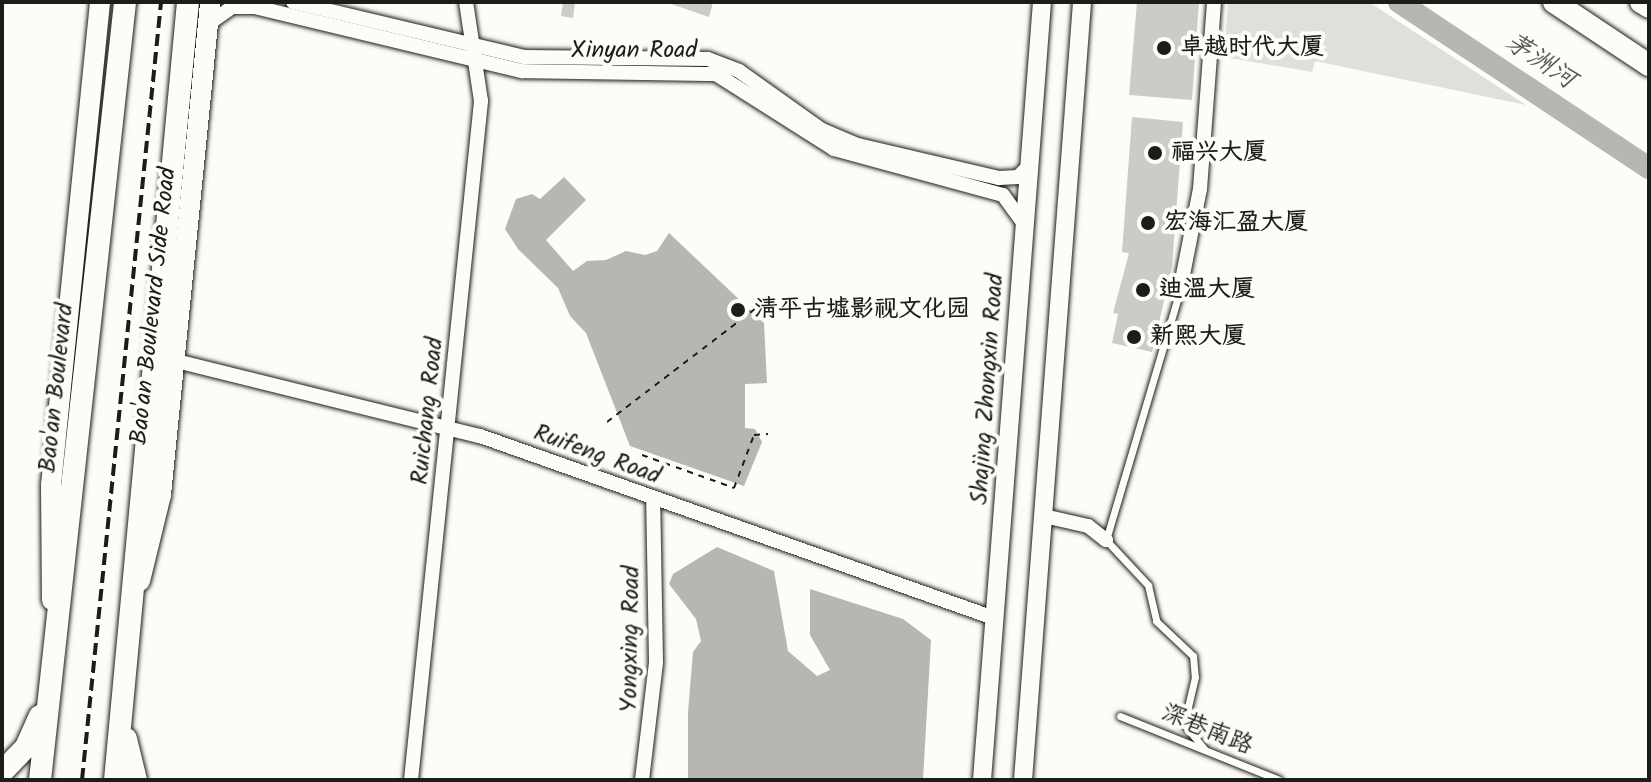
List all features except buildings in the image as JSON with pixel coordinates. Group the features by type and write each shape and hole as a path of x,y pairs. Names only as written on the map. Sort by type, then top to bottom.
{"main road":[{"path":"53,644 51,485 100,2"},
{"name":"Bao'an Boulevard","path":"40,780 125,2"},
{"path":"115,780 188,2"},
{"name":"Bao'an Boulevard Side Road","path":"131,612 161,495 210,2"},
{"path":"1554,2 1649,65"},
{"path":"2,772 26,747 49,688"},
{"path":"123,702 136,780"}],"street":[{"name":"Xinyan Road","path":"293,2 534,72 716,74 834,149 1003,195 1020,214 1025,230"},
{"name":"Ruichang Road","path":"411,780 481,101 466,2"},
{"name":"Shajing Zhongxin Road","path":"982,780 1042,2"},
{"path":"1023,780 1082,2"},
{"path":"1180,290 1200,189 1214,2"},
{"name":"Xinyan Road","path":"207,25 232,7 255,7 476,54 549,59 708,59 739,71 822,130 858,145 999,178 1018,177 1030,165"},
{"name":"Ruifeng Road","path":"176,361 448,427 994,618"},
{"name":"Yongxing Road","path":"642,780 656,662 653,498"},
{"path":"1044,516 1088,526 1106,540"}],"lane":[{"path":"1180,290 1106,540 1148,585 1156,621 1193,656 1195,677 1184,724 1205,750"},
{"name":"深巷南路","path":"1120,716 1279,780"}],"path":[{"path":"607,422 764,302"},
{"path":"642,455 734,488 754,435 768,434"}],"shaded area":[{"path":"1228,2 1369,2 1526,105 1315,61 1312,72 1224,57"},
{"path":"564,177 586,200 546,240 573,271 587,261 606,260 626,251 645,255 657,251 669,233 764,323 767,383 745,384 745,428 755,429 762,442 744,486 630,446 586,333 570,316 558,288 518,249 505,229 516,199 532,194 540,199"},
{"path":"717,547 774,571 788,651 817,676 830,670 810,635 810,589 903,619 931,640 923,780 688,780 688,712 693,652 701,641 696,619 669,584 673,574"}],"waterway":[{"name":"茅洲河","path":"1399,2 1649,168"}],"railway":[{"path":"82,780 161,2"}],"place":[{"name":"卓越时代大厦","path":"1164,48"},
{"name":"福兴大厦","path":"1155,153"},
{"name":"宏海汇盈大厦","path":"1148,223"},
{"name":"迪温大厦","path":"1143,290"},
{"name":"清平古墟影视文化园","path":"738,310"},
{"name":"新熙大厦","path":"1134,337"}]}
